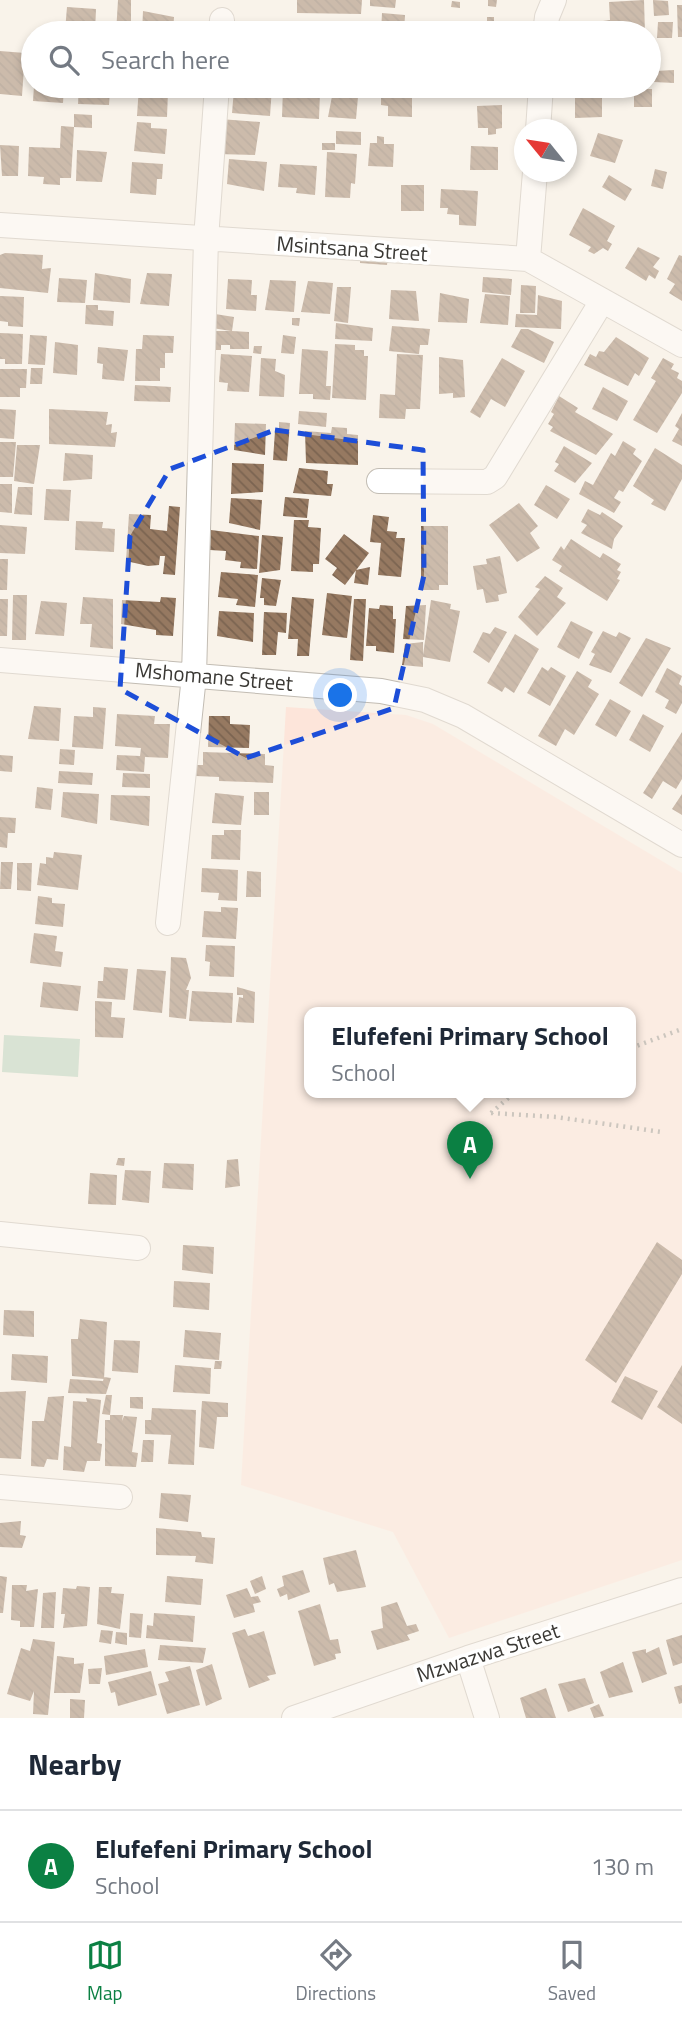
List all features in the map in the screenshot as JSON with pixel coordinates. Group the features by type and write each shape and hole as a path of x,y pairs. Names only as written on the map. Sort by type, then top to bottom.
{"street":[{"path":"546,21 554,0"},
{"path":"168,923 194,676 206,239 216,98"},
{"path":"539,119 540,98"},
{"path":"528,259 534,182"},
{"name":"Msintsana Street","path":"0,225 528,259 682,345"},
{"path":"379,481 487,482 495,477 602,301"},
{"name":"Mshomane Street","path":"0,660 381,691 444,706 682,845"},
{"path":"0,1234 138,1248"},
{"path":"0,1487 120,1497"},
{"name":"Mzwazwa Street","path":"294,1718 468,1658 682,1590"},
{"path":"468,1658 487,1718"}],"path":[{"path":"636,1046 682,1029"},
{"path":"508,1098 491,1113 556,1117 662,1132"}],"highlighted area":[{"path":"275,430 423,450 424,575 394,708 246,758 120,689 130,536 170,469"}],"shaded area":[{"path":"286,707 406,715 433,724 682,873 682,1560 449,1638 393,1532 241,1485"}],"green space":[{"path":"4,1035 80,1039 78,1077 2,1072"}],"building":[{"path":"118,0 131,0 131,21 117,21"},
{"path":"297,0 362,0 361,14 297,13"},
{"path":"370,0 396,0 395,8 370,6"},
{"path":"488,0 497,0 496,7 488,6"},
{"path":"644,0 645,21 603,21 610,20 609,2"},
{"path":"653,0 668,1 669,15 654,16"},
{"path":"452,1 460,2 460,8 451,7"},
{"path":"677,5 682,5 682,37 678,37"},
{"path":"67,7 96,9 96,21 66,21"},
{"path":"143,11 174,17 174,21 143,21"},
{"path":"382,13 405,15 405,21 382,21"},
{"path":"661,22 673,22 672,38 661,38"},
{"path":"0,51 21,53 21,96 0,94"},
{"path":"674,70 674,83 661,82 661,71"},
{"path":"33,98 63,98 63,103 33,101"},
{"path":"78,98 109,98 109,105 78,104"},
{"path":"138,98 168,98 167,117 137,116"},
{"path":"233,98 271,98 270,116 232,113"},
{"path":"283,98 320,98 319,119 282,117"},
{"path":"332,98 358,98 356,119 328,117"},
{"path":"381,98 412,98 412,117 388,116 388,106 381,105"},
{"path":"575,98 602,98 602,117 575,118"},
{"path":"634,98 652,98 652,107 634,107"},
{"path":"502,105 502,128 496,129 496,134 488,135 488,128 478,128 477,106"},
{"path":"74,114 92,115 92,128 74,127"},
{"path":"220,119 260,122 255,155 217,154"},
{"path":"137,122 151,123 151,128 167,129 165,154 134,151"},
{"path":"61,126 74,127 71,178 60,178 60,185 43,184 44,177 28,176 29,147 60,148"},
{"path":"336,131 361,132 361,145 336,144"},
{"path":"598,133 623,140 615,163 590,156"},
{"path":"377,136 384,137 384,144 394,144 393,167 368,166 370,143 377,143"},
{"path":"322,143 335,143 335,150 322,150"},
{"path":"0,145 19,146 18,176 2,176"},
{"path":"471,146 498,147 498,170 470,170"},
{"path":"77,150 107,152 102,182 76,181"},
{"path":"327,152 357,154 355,184 351,183 350,198 325,197"},
{"path":"229,159 267,162 264,191 227,184"},
{"path":"132,162 163,164 162,179 157,179 156,195 130,193"},
{"path":"280,164 317,166 315,195 296,193 297,188 278,187"},
{"path":"655,169 667,172 663,189 651,186"},
{"path":"609,175 632,189 625,201 602,187"},
{"path":"401,185 424,185 424,211 401,211"},
{"path":"441,189 478,191 476,226 459,225 459,215 447,214 448,208 440,208"},
{"path":"583,208 615,226 607,241 612,244 608,251 603,248 594,254 588,251 591,247 569,235"},
{"path":"638,247 660,258 653,267 659,271 655,279 649,275 646,281 625,268"},
{"path":"360,254 388,256 387,265 360,263"},
{"path":"0,255 43,255 42,269 51,268 48,293 0,288"},
{"path":"679,255 682,256 682,301 669,293 675,284 667,279"},
{"path":"95,273 131,279 130,303 93,300"},
{"path":"147,273 172,274 169,306 140,304"},
{"path":"483,277 512,279 511,295 482,292"},
{"path":"59,278 87,280 85,303 57,302"},
{"path":"228,279 252,280 251,295 257,295 256,311 226,309"},
{"path":"270,280 296,281 294,312 265,310"},
{"path":"308,281 333,283 330,314 301,312"},
{"path":"521,285 536,286 535,313 520,313"},
{"path":"337,287 351,287 348,323 334,321"},
{"path":"391,290 416,291 419,321 389,319"},
{"path":"440,293 469,299 467,323 438,322"},
{"path":"485,294 510,296 508,325 480,323"},
{"path":"538,295 562,301 561,329 515,327 516,314 537,315"},
{"path":"0,296 24,297 23,327 8,326 8,322 0,321"},
{"path":"86,305 98,305 98,310 114,311 113,326 85,324"},
{"path":"215,314 234,317 232,331 249,332 249,349 230,349 230,345 221,345 221,350 215,350 215,331 231,331 212,328"},
{"path":"292,318 300,318 299,326 292,325"},
{"path":"336,323 373,328 372,341 335,339"},
{"path":"392,326 430,329 428,345 420,345 419,354 389,351"},
{"path":"521,329 528,329 554,342 544,363 511,347"},
{"path":"0,333 23,334 22,364 5,364 5,359 0,359"},
{"path":"30,335 47,336 45,365 28,364"},
{"path":"143,335 174,336 173,353 165,353 165,368 160,368 160,381 135,381 136,349 142,349"},
{"path":"283,335 296,337 294,354 281,353"},
{"path":"616,337 649,358 639,376 635,373 628,386 584,365 590,354 596,357 599,351 604,352"},
{"path":"55,342 78,345 77,375 53,373"},
{"path":"335,344 355,345 355,350 364,350 364,356 368,356 366,400 332,398"},
{"path":"254,346 262,346 261,354 253,353"},
{"path":"98,347 128,350 124,381 102,379 103,364 97,363"},
{"path":"302,349 328,351 326,386 331,386 330,400 313,399 313,394 299,394"},
{"path":"221,354 252,356 249,392 227,391 228,383 219,382"},
{"path":"397,354 423,355 420,409 406,409 405,419 379,418 380,394 395,395"},
{"path":"439,357 463,360 465,397 453,398 453,393 439,394"},
{"path":"261,358 276,359 275,371 285,375 284,397 259,396"},
{"path":"502,358 525,371 505,407 491,399 480,418 470,412"},
{"path":"663,358 674,364 671,369 679,373 677,378 682,381 682,393 657,433 633,420 656,381 651,378"},
{"path":"31,368 43,368 42,384 30,384"},
{"path":"0,369 27,369 26,388 20,388 20,397 0,397"},
{"path":"135,385 171,387 170,402 134,401"},
{"path":"603,387 628,401 617,421 592,409"},
{"path":"559,396 578,408 575,412 613,434 596,455 550,431 553,427 548,424 554,414 551,412"},
{"path":"0,409 16,410 14,439 0,438"},
{"path":"49,409 108,412 106,425 112,424 111,433 117,432 115,447 49,444"},
{"path":"299,411 327,413 326,427 298,424"},
{"path":"682,413 682,446 672,441 679,429 675,426"},
{"path":"279,422 290,423 287,461 273,460 275,431 279,431"},
{"path":"235,423 266,424 265,455 234,450"},
{"path":"332,427 347,428 347,434 358,435 358,465 306,463 305,431 331,433"},
{"path":"623,441 636,449 633,454 642,461 623,492 619,490 614,498 621,502 614,513 579,494 585,481 593,485 611,453 615,456"},
{"path":"0,442 16,442 13,477 0,477"},
{"path":"17,445 40,445 34,484 14,481"},
{"path":"564,446 592,463 575,483 554,471 559,464 555,462"},
{"path":"655,448 682,465 682,479 665,511 651,504 654,500 633,486"},
{"path":"65,453 93,455 92,479 63,481"},
{"path":"232,463 264,464 263,492 231,494"},
{"path":"299,468 328,471 327,484 333,484 331,496 293,493"},
{"path":"0,484 12,484 12,513 0,512"},
{"path":"546,485 570,499 557,519 534,505"},
{"path":"18,487 33,487 32,515 14,514"},
{"path":"46,489 71,490 69,521 44,520"},
{"path":"285,497 309,499 307,518 283,516"},
{"path":"231,498 262,500 260,530 229,523"},
{"path":"519,503 538,526 530,533 540,548 517,562 489,525"},
{"path":"169,506 180,507 175,575 163,574 165,556 160,556 159,565 148,566 126,561 129,514 151,515 150,529 167,531"},
{"path":"588,509 600,515 602,512 623,526 614,539 612,549 581,533 587,525 581,522"},
{"path":"373,515 389,517 387,531 397,532 396,538 405,538 401,577 378,575 381,543 370,542"},
{"path":"294,520 309,520 308,527 321,528 319,564 313,564 313,572 291,571"},
{"path":"76,521 103,522 102,528 115,529 114,552 75,550"},
{"path":"0,525 27,527 25,554 0,553"},
{"path":"421,526 448,526 448,585 439,585 439,590 421,590"},
{"path":"211,530 259,536 257,569 240,568 241,562 225,560 226,551 210,550"},
{"path":"344,534 369,553 345,585 332,575 337,568 325,559"},
{"path":"262,535 283,537 280,570 259,573"},
{"path":"571,539 600,558 603,553 621,564 617,570 621,572 617,579 620,580 607,601 559,571 562,566 552,560 561,546 564,550"},
{"path":"500,556 507,593 498,595 499,601 486,603 483,589 477,590 473,566 487,564 486,559"},
{"path":"0,559 8,559 7,590 0,590"},
{"path":"370,567 368,585 354,583 356,570"},
{"path":"221,572 258,575 255,607 236,605 238,599 218,597"},
{"path":"545,576 563,588 557,597 566,603 537,636 518,617 540,589 535,587"},
{"path":"262,578 281,580 276,606 264,605 264,598 260,598"},
{"path":"327,593 352,596 347,638 322,635"},
{"path":"13,595 27,595 26,640 12,640"},
{"path":"83,597 113,599 113,649 90,647 92,624 80,624"},
{"path":"161,597 176,598 173,636 156,635 156,630 121,624 122,600 160,602"},
{"path":"292,597 314,599 309,656 297,656 298,639 288,639"},
{"path":"0,599 8,599 7,636 0,636"},
{"path":"354,599 366,599 363,661 350,660"},
{"path":"431,600 451,604 450,609 460,611 450,662 423,657 423,667 402,665 405,644 423,642 423,655"},
{"path":"41,601 67,603 64,636 35,634"},
{"path":"380,605 393,606 393,619 396,619 394,653 376,651 376,646 366,646 369,608 379,609"},
{"path":"426,605 424,640 403,639 406,606"},
{"path":"219,611 254,613 253,642 217,636"},
{"path":"264,612 287,613 286,633 278,632 276,655 262,655"},
{"path":"571,621 593,632 579,659 557,647"},
{"path":"495,627 507,632 489,663 473,652 483,632 490,634"},
{"path":"603,631 616,637 619,632 631,638 611,673 589,665 595,654 591,652"},
{"path":"515,634 539,649 514,693 505,687 502,692 487,683"},
{"path":"646,638 671,648 642,697 619,683"},
{"path":"542,667 548,671 551,667 566,676 550,706 527,693"},
{"path":"667,668 682,676 679,684 682,686 682,703 676,714 665,708 669,700 655,692"},
{"path":"577,671 592,680 588,687 599,694 574,735 565,729 556,746 538,736"},
{"path":"610,699 631,711 616,737 595,725"},
{"path":"34,706 61,708 59,741 28,739"},
{"path":"93,707 106,708 103,749 72,747 74,716 93,717"},
{"path":"117,714 155,716 154,724 170,724 168,758 145,757 144,772 116,770 117,755 140,756 141,748 115,746"},
{"path":"643,714 664,726 650,752 629,740"},
{"path":"209,716 230,716 230,724 250,725 249,748 208,747"},
{"path":"682,732 682,779 676,789 663,781 652,799 643,793"},
{"path":"60,749 75,750 74,765 59,764"},
{"path":"203,752 265,754 265,765 274,766 273,783 219,781 219,777 196,776 197,765 203,765"},
{"path":"0,755 13,756 12,772 0,771"},
{"path":"59,771 93,773 92,785 58,783"},
{"path":"123,773 150,774 150,788 122,787"},
{"path":"37,787 53,789 51,810 35,808"},
{"path":"63,792 99,794 97,824 61,817"},
{"path":"254,792 269,792 269,815 254,815"},
{"path":"215,793 244,796 241,825 212,823"},
{"path":"682,794 682,815 672,809"},
{"path":"111,795 150,796 149,826 110,820"},
{"path":"0,817 16,818 15,833 8,833 7,848 0,847"},
{"path":"224,830 241,830 240,860 211,859 212,835 224,835"},
{"path":"54,852 82,855 78,890 37,885 40,863 46,864 46,857 53,858"},
{"path":"1,862 13,862 11,889 0,889"},
{"path":"17,863 32,863 31,891 17,890"},
{"path":"202,868 238,870 237,901 218,900 219,893 201,892"},
{"path":"247,871 261,872 261,897 246,897"},
{"path":"38,896 52,898 52,903 65,904 63,927 35,924"},
{"path":"221,907 238,908 236,939 202,937 204,911 221,912"},
{"path":"34,933 57,936 55,951 63,952 61,967 30,963"},
{"path":"206,945 235,946 234,977 209,976 210,962 205,961"},
{"path":"171,957 186,958 191,978 186,990 189,990 186,1019 169,1017"},
{"path":"104,967 128,969 125,1000 97,998 98,981 103,981"},
{"path":"137,969 166,971 162,1013 133,1010"},
{"path":"43,982 81,986 78,1011 40,1007"},
{"path":"237,987 255,992 254,1023 236,1022 239,997 243,998 243,995 237,995"},
{"path":"192,991 233,993 232,1023 189,1021"},
{"path":"95,1001 112,1002 111,1017 125,1018 123,1038 95,1037"},
{"path":"118,1158 125,1158 124,1166 116,1165"},
{"path":"238,1159 240,1186 225,1188 227,1160"},
{"path":"164,1163 194,1164 193,1190 162,1188"},
{"path":"125,1170 151,1171 149,1203 122,1200"},
{"path":"90,1173 117,1175 116,1205 88,1204"},
{"path":"657,1242 682,1260 682,1274 616,1383 585,1360"},
{"path":"183,1245 214,1247 213,1274 182,1270"},
{"path":"174,1281 210,1283 209,1310 173,1307"},
{"path":"4,1310 34,1311 34,1337 3,1335"},
{"path":"80,1319 107,1322 104,1379 72,1376 71,1339 78,1339"},
{"path":"185,1330 221,1333 219,1360 183,1357"},
{"path":"114,1340 140,1341 138,1373 112,1371"},
{"path":"12,1354 48,1356 47,1383 11,1380"},
{"path":"215,1361 222,1361 221,1369 214,1369"},
{"path":"175,1365 211,1368 210,1394 173,1392"},
{"path":"682,1365 682,1424 657,1407"},
{"path":"625,1376 658,1391 642,1420 611,1402"},
{"path":"104,1377 111,1378 106,1394 68,1393 70,1379 103,1381"},
{"path":"26,1391 21,1459 0,1458 0,1392"},
{"path":"106,1395 112,1395 110,1415 102,1414"},
{"path":"64,1396 58,1460 47,1459 44,1467 31,1466 32,1421 44,1421 48,1397"},
{"path":"130,1397 143,1397 143,1409 130,1408"},
{"path":"86,1398 101,1400 97,1443 102,1444 100,1461 87,1461 84,1472 63,1470 64,1446 71,1447 73,1401 87,1402"},
{"path":"202,1401 228,1403 228,1417 217,1417 214,1449 199,1447"},
{"path":"152,1408 196,1410 194,1465 168,1464 171,1435 145,1434 145,1420 151,1420"},
{"path":"110,1415 123,1415 122,1421 124,1416 137,1417 132,1452 138,1453 136,1467 105,1466 105,1420 110,1420"},
{"path":"143,1440 154,1440 153,1462 141,1462"},
{"path":"161,1493 191,1495 188,1522 159,1518"},
{"path":"21,1521 20,1535 26,1536 22,1548 0,1547 0,1523"},
{"path":"156,1528 201,1532 202,1537 215,1538 213,1564 195,1562 196,1556 156,1555"},
{"path":"356,1550 366,1587 337,1592 334,1583 329,1585 323,1558"},
{"path":"303,1570 310,1592 288,1600 287,1594 280,1597 277,1589 284,1586 282,1576"},
{"path":"0,1576 7,1577 3,1613 0,1613"},
{"path":"167,1576 203,1579 201,1605 165,1602"},
{"path":"262,1576 266,1589 255,1594 250,1581"},
{"path":"12,1585 27,1585 26,1591 38,1589 34,1627 20,1627 20,1621 11,1620"},
{"path":"77,1586 90,1587 87,1626 63,1628 63,1588 76,1589"},
{"path":"99,1587 112,1587 111,1593 124,1594 120,1629 97,1624"},
{"path":"247,1588 251,1597 258,1596 261,1602 253,1604 255,1612 234,1618 226,1595"},
{"path":"56,1592 54,1628 41,1628 43,1593"},
{"path":"397,1602 407,1626 416,1624 419,1631 407,1635 410,1640 377,1650 371,1631 383,1628 381,1607"},
{"path":"320,1604 330,1640 338,1639 341,1653 335,1654 336,1659 314,1666 298,1611"},
{"path":"130,1613 143,1614 141,1638 129,1637"},
{"path":"154,1613 195,1616 193,1642 146,1638 147,1625 153,1626"},
{"path":"245,1629 248,1636 264,1631 276,1674 267,1676 270,1680 249,1688 232,1633"},
{"path":"101,1630 113,1631 111,1644 99,1642"},
{"path":"116,1632 127,1633 127,1645 115,1643"},
{"path":"682,1635 682,1663 673,1666 666,1640"},
{"path":"33,1639 55,1642 48,1715 33,1714 34,1691 30,1701 7,1694 21,1648 30,1651"},
{"path":"160,1645 206,1648 203,1663 158,1660"},
{"path":"659,1647 667,1674 642,1683 632,1652 646,1649 646,1653"},
{"path":"145,1649 148,1667 106,1675 104,1656"},
{"path":"57,1656 74,1658 74,1664 84,1663 80,1693 54,1693"},
{"path":"623,1662 633,1692 609,1698 600,1672"},
{"path":"212,1664 222,1699 206,1706 196,1670"},
{"path":"190,1666 200,1705 167,1714 158,1684 169,1681 165,1672"},
{"path":"102,1668 100,1684 89,1684 88,1669"},
{"path":"151,1671 157,1695 118,1706 115,1692 111,1693 108,1682"},
{"path":"585,1678 594,1703 568,1712 558,1684"},
{"path":"682,1685 682,1703 679,1704 674,1687"},
{"path":"546,1688 556,1718 526,1718 520,1698"},
{"path":"70,1699 85,1700 84,1718 70,1718"},
{"path":"599,1704 604,1716 594,1718 590,1708"}],"place":[{"name":"Elufefeni Primary School","path":"470,1179"}]}
